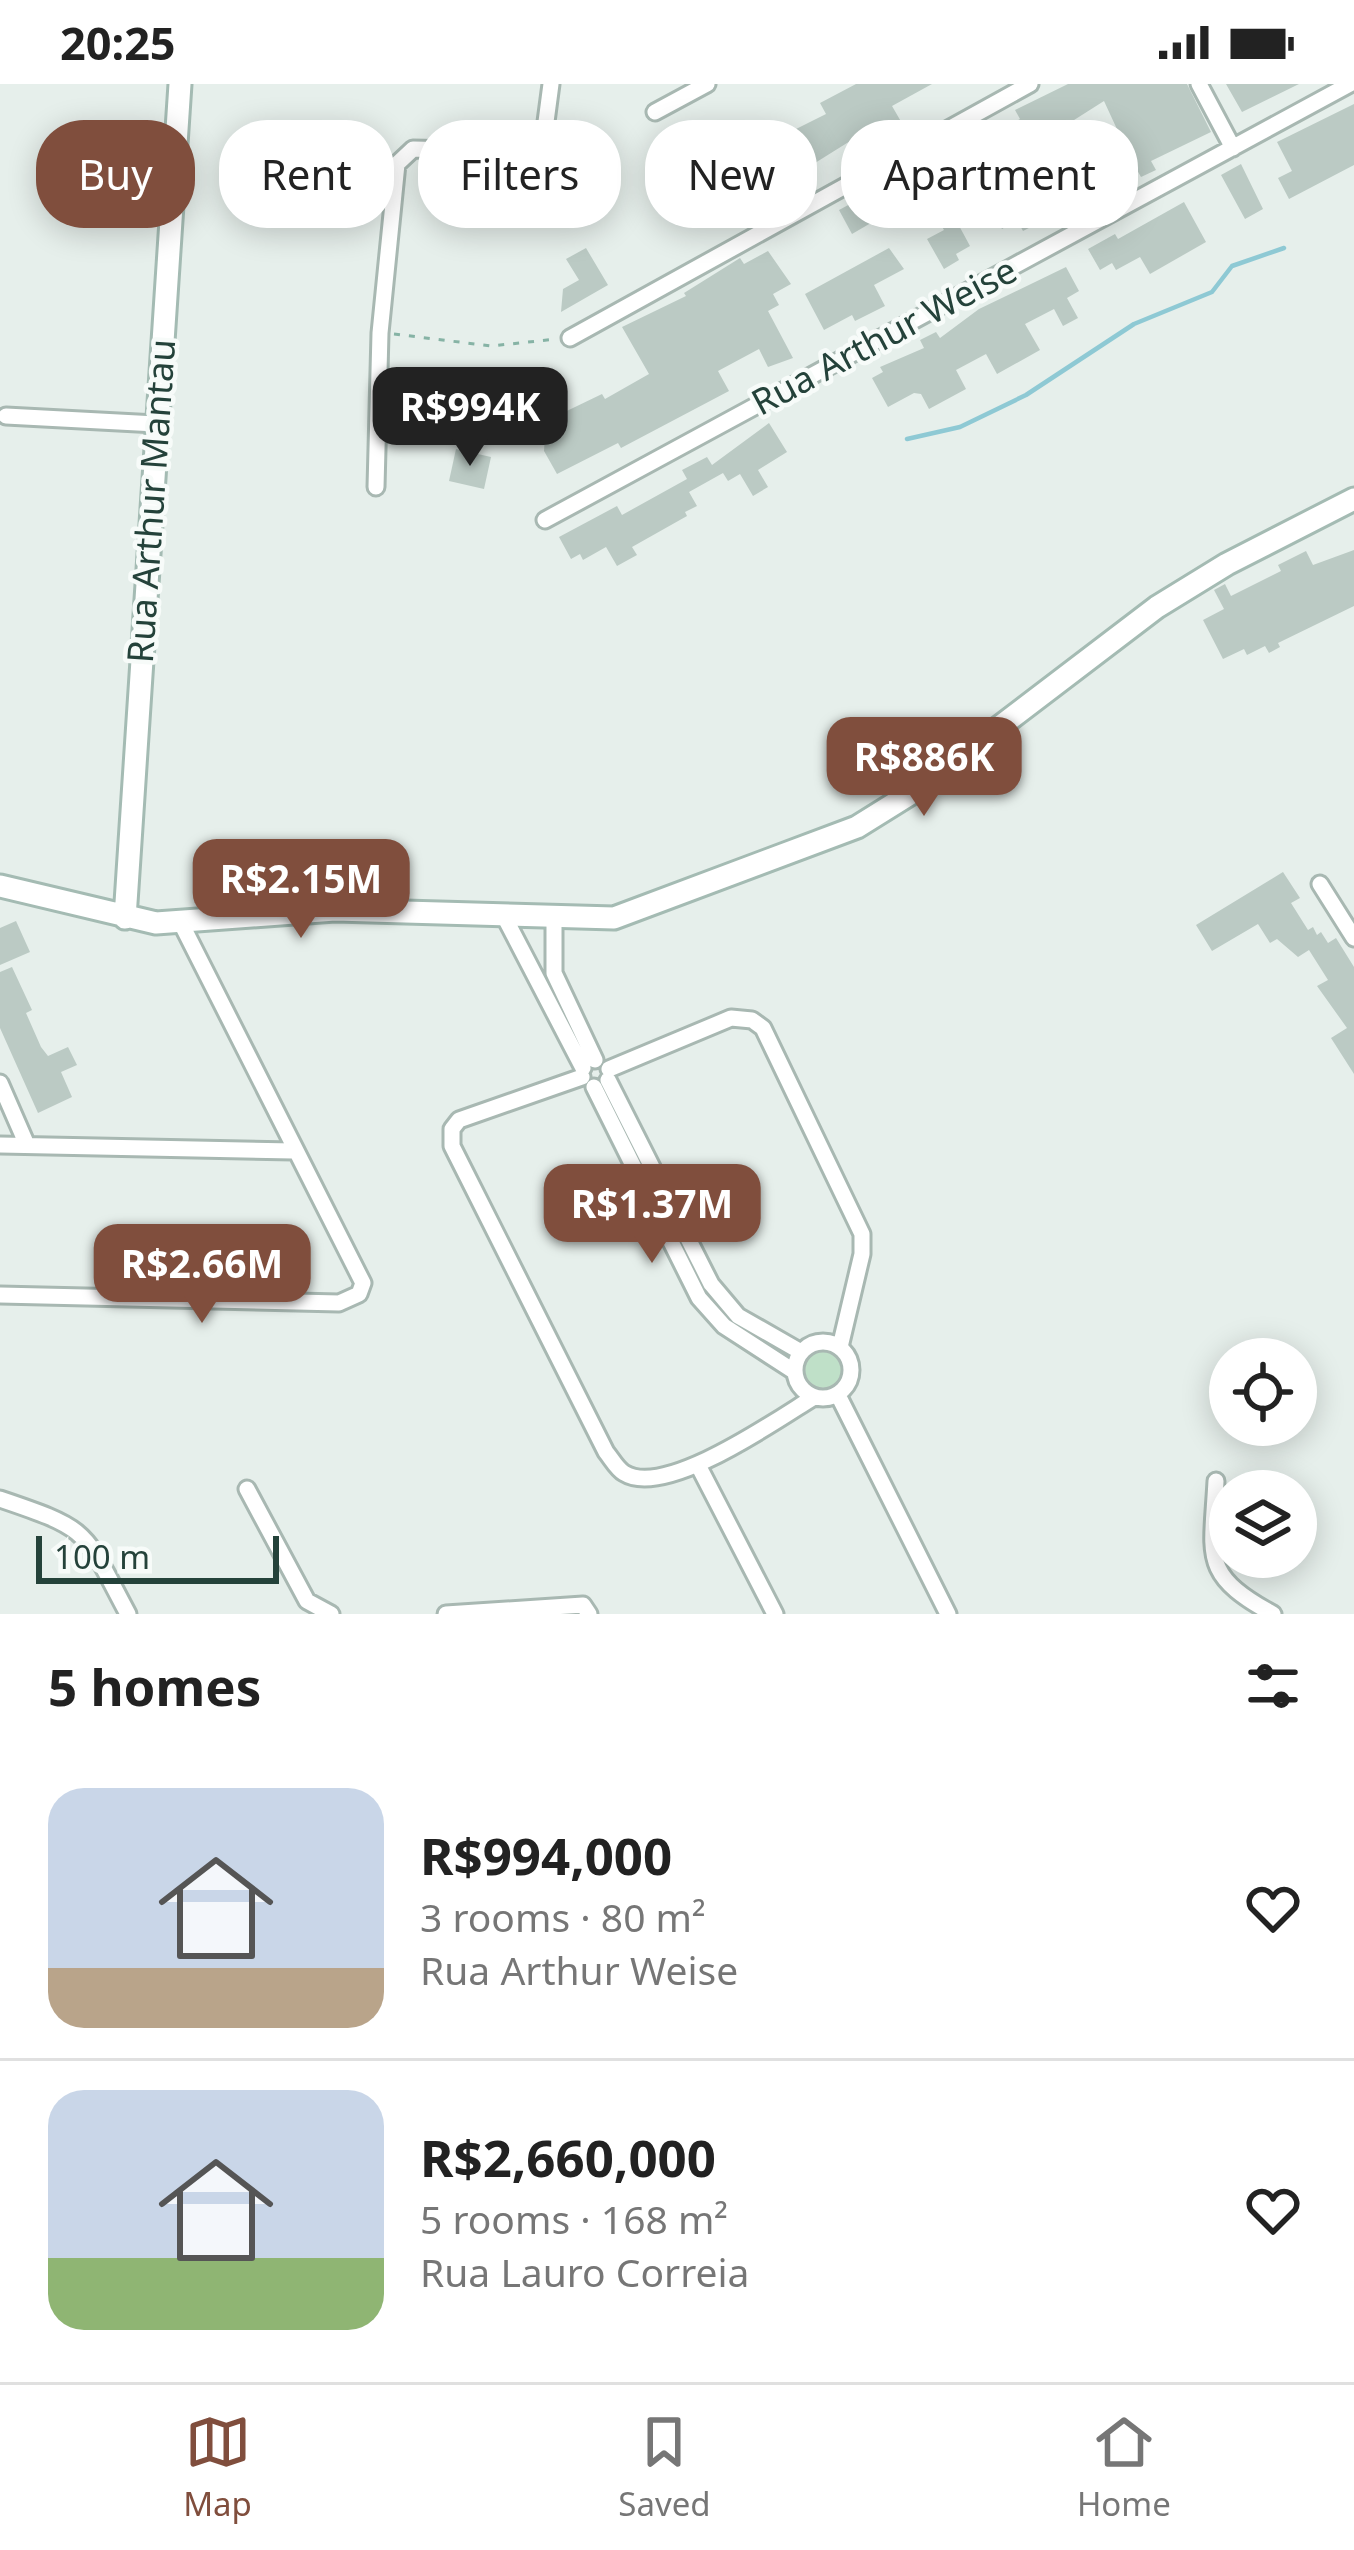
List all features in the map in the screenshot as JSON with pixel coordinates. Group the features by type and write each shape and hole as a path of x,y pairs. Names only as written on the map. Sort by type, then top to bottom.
{"street":[{"name":"Rua Arthur Mantau","path":"125,919 180,84"},
{"path":"376,487 380,333 397,164 413,149 542,152 551,84"},
{"path":"655,112 707,84"},
{"path":"570,338 1030,84"},
{"path":"1199,84 1233,148"},
{"name":"Rua Arthur Weise","path":"545,520 1350,84"},
{"path":"6,416 156,424"},
{"path":"0,886 125,919 181,923 334,910 614,919 856,826 918,789 1157,607 1227,564 1354,499"},
{"path":"1320,884 1354,938"},
{"path":"505,918 711,1284 738,1316 801,1352"},
{"path":"554,920 554,973 699,1298 724,1326 795,1372 803,1391 814,1397"},
{"path":"0,1295 351,1301 363,1283 181,923"},
{"path":"731,1018 752,1020 763,1028 862,1234 862,1254 841,1347 852,1366 851,1377 838,1395 814,1397 699,1467 638,1478 623,1473 606,1452 452,1146 452,1130 459,1120 595,1073 731,1018"},
{"path":"0,1083 27,1145"},
{"path":"0,1145 293,1151"},
{"path":"795,1372 801,1352 819,1342 841,1347"},
{"path":"838,1395 948,1614"},
{"path":"699,1467 775,1614"},
{"path":"247,1489 307,1601 331,1614"},
{"path":"0,1499 69,1522 86,1536 128,1614"},
{"path":"1222,1578 1235,1593 1273,1614"},
{"path":"446,1614 584,1605 589,1614"}],"path":[{"path":"380,333 491,346 570,338"}],"green space":[{"path":"824,1347 840,1354 847,1370 840,1386 824,1393 808,1386 801,1370 808,1354"}],"building":[{"path":"856,84 932,84 892,106 900,120 841,120 841,147 817,162 814,120 826,114 820,103"},
{"path":"1068,84 1187,84 1211,132 1151,161 1156,170 1141,177 1138,120 1113,120 1104,101 1074,120 1020,119 1015,110"},
{"path":"1226,84 1299,84 1242,112"},
{"path":"1354,104 1354,165 1289,199 1278,178 1292,171 1277,142"},
{"path":"1241,164 1263,209 1245,219 1221,175"},
{"path":"1184,202 1206,242 1150,274 1140,257 1116,270 1112,263 1100,270 1088,249"},
{"path":"960,228 970,246 944,269 927,239"},
{"path":"586,248 608,285 561,312 563,289 579,280 566,259"},
{"path":"889,248 904,269 874,285 885,306 855,321 852,315 824,330 805,294"},
{"path":"768,251 791,284 773,294 779,305 768,311 793,358 768,367 759,349 718,371 729,391 621,448 618,443 557,474 544,451 546,421 602,394 605,399 649,374 622,327 686,296 684,293 740,258 744,264"},
{"path":"1066,267 1079,291 1067,298 1078,318 1063,326 1054,309 1025,324 1040,350 997,374 986,354 956,370 966,389 929,409 921,394 914,393 888,407 872,378 883,372 880,367 924,348 920,340 936,332 940,338 979,309"},
{"path":"769,423 787,452 758,470 768,487 753,496 740,474 728,481 723,473 689,492 697,506 632,547 637,555 617,566 606,547 583,560 580,554 571,559 559,537 617,506 622,515 687,479 682,470 707,457 712,465"},
{"path":"456,449 491,457 484,489 449,481"},
{"path":"1354,550 1354,606 1278,643 1280,647 1269,653 1265,646 1223,659 1203,620 1224,609 1214,590 1225,584 1231,596 1281,571 1278,565 1306,551 1313,565"},
{"path":"1283,872 1300,898 1291,903 1308,930 1313,927 1317,935 1321,932 1328,943 1336,938 1354,967 1354,1074 1331,1038 1347,1028 1317,986 1328,980 1309,950 1298,957 1277,939 1270,943 1258,924 1212,951 1196,925"},
{"path":"16,921 30,952 0,965 0,928"},
{"path":"12,967 32,1010 26,1013 41,1047 48,1056 68,1047 77,1065 61,1072 72,1097 38,1113 0,1028 0,972"}],"waterway":[{"path":"907,439 960,427 1026,395 1134,324 1212,292 1232,266 1284,248"}]}
